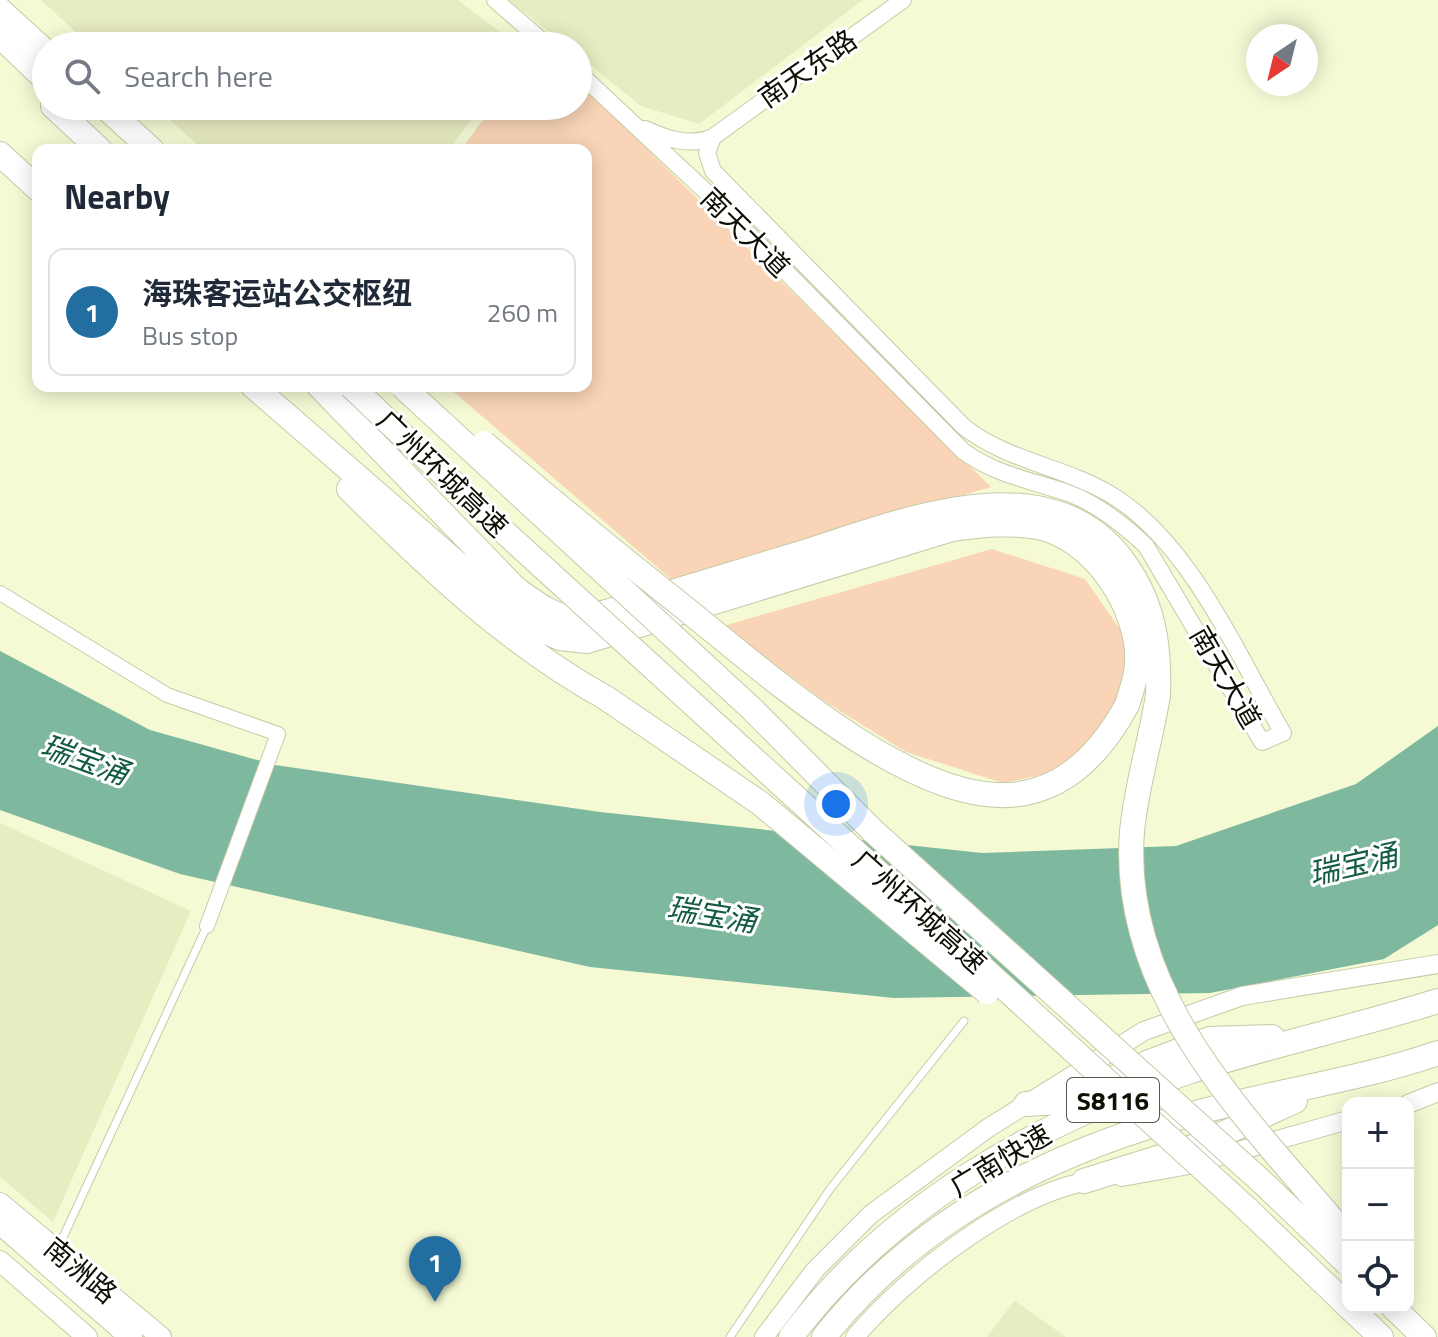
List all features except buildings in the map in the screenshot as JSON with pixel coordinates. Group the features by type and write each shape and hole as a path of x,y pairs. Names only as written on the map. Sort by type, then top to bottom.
{"highway":[{"path":"0,10 32,39"},
{"path":"0,36 32,67"},
{"path":"0,57 32,87"},
{"path":"68,120 94,144"},
{"path":"85,120 107,144"},
{"path":"119,120 145,144"},
{"path":"0,154 32,183"},
{"path":"251,392 468,603 546,664 606,698 760,803 1245,1207"},
{"path":"260,392 527,624 560,638 587,641 687,610 952,529 999,523 1041,528 1081,548 1111,582 1130,617 1138,663 1127,705 1108,740 1080,767 1052,785 1009,796 970,793 933,779 875,750 791,693 687,610 556,506 427,392"},
{"path":"325,392 515,588 548,611 567,619 583,619 930,514 1011,505 1047,510 1078,522 1106,539 1131,571 1157,630 1158,695 1132,833 1133,877 1142,931 1160,984 1204,1063 1240,1113 1342,1231"},
{"name":"广州环城高速","path":"357,392 500,528 1245,1207 1342,1299"},
{"name":"广州环城高速","path":"409,392 752,709 873,831 1262,1182 1342,1258"},
{"name":"广南快速","path":"791,1337 832,1287 893,1228 972,1173 1057,1126 1185,1073 1438,1001"},
{"path":"1026,1104 1062,1102 1210,1039 1315,1035"},
{"name":"广南快速","path":"824,1337 850,1304 904,1253 985,1194 1132,1132 1210,1109 1337,1082 1438,1053"},
{"path":"1084,1181 1196,1146 1337,1082"},
{"path":"0,1223 131,1337"},
{"name":"广州环城高速","path":"1356,1313 1381,1337"},
{"path":"1399,1313 1424,1337"},
{"path":"1410,1313 1431,1337"}],"main road":[{"path":"764,1337 815,1270 871,1214 1026,1104 1144,1031 1242,996 1438,964"},
{"path":"1414,1102 1438,1092"},
{"path":"855,1337 913,1278 958,1243 1029,1203 1084,1181 1189,1165 1342,1122"},
{"name":"南洲路","path":"0,1203 161,1337"},
{"name":"南洲路","path":"0,1261 87,1337"}],"street":[{"path":"495,0 532,32"},
{"name":"南天东路","path":"713,137 903,0"},
{"name":"南天大道","path":"592,85 718,203 963,451 1001,475 1085,501 1123,524 1146,546 1262,742 1283,733 1197,586 1158,534 1112,495 1088,482 1001,452 964,427 713,171 707,153 713,137"},
{"path":"636,125 684,142 701,142 713,137"},
{"path":"0,593 167,695 278,734 207,926"}],"lane":[{"path":"57,1249 108,1146 207,926"},
{"path":"730,1337 830,1189 964,1021"}],"shaded area":[{"path":"41,0 458,0 500,32 76,32"},
{"path":"509,0 863,0 699,124 641,106 592,66 592,32 549,32"},
{"path":"592,95 991,487 672,580 454,392 592,392 592,144 465,144 483,120 592,120"},
{"path":"170,120 471,120 453,144 196,144"},
{"path":"992,549 1085,579 1127,639 1123,684 1103,735 1061,771 1003,783 906,752 824,701 723,626"},
{"path":"0,823 191,911 53,1222 0,1177"},
{"path":"1015,1301 1066,1337 987,1337"}],"water":[{"name":"瑞宝涌","path":"0,651 150,730 275,765 600,812 982,853 1176,846 1356,784 1438,726 1438,925 1384,959 1210,993 894,998 590,967 180,874 0,810"}],"place":[{"name":"海珠客运站公交枢纽","path":"435,1302"}]}
